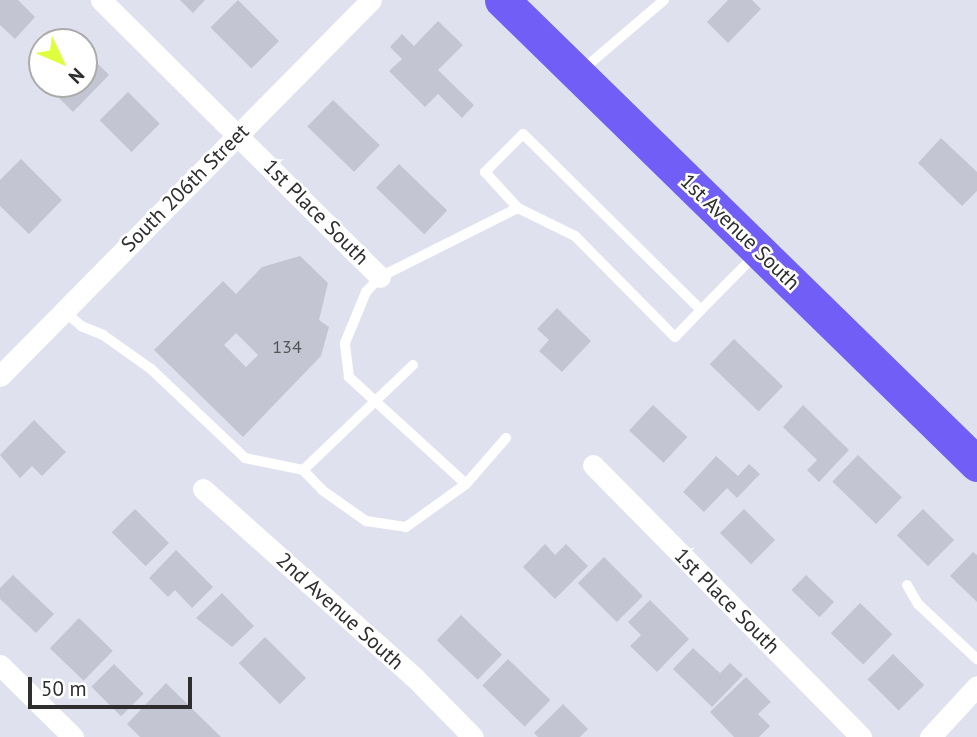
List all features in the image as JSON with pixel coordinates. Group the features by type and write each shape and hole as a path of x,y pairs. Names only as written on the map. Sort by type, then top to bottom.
{"main road":[{"name":"1st Avenue South","path":"502,0 977,464"}],"street":[{"name":"1st Place South","path":"101,0 380,277"},
{"name":"South 206th Street","path":"0,376 371,0"},
{"name":"1st Place South","path":"593,465 861,737"},
{"name":"2nd Avenue South","path":"203,489 416,679 473,737"},
{"path":"0,665 73,737"},
{"path":"930,737 977,686"}],"lane":[{"path":"578,74 664,0"},
{"path":"701,310 523,134 485,172 518,208 575,236 675,337 759,251"},
{"path":"466,484 349,377 345,343 366,292 380,277 518,208"},
{"path":"64,311 81,326 103,335 150,369 245,458 303,470 322,491 366,521 406,527 466,484 506,438"},
{"path":"303,470 373,400 413,365"},
{"path":"907,585 918,604 977,659"}],"building":[{"path":"0,0 18,0 35,17 15,39 0,25"},
{"path":"180,0 205,0 193,13"},
{"path":"238,0 279,41 251,69 210,28"},
{"path":"728,0 752,0 761,9 728,43 707,22"},
{"path":"438,21 463,45 438,70 474,105 462,118 438,94 425,107 389,71 402,59 390,47 402,34 414,46"},
{"path":"98,64 109,75 98,86"},
{"path":"128,92 160,124 132,152 100,120"},
{"path":"59,98 87,98 73,112"},
{"path":"333,100 380,145 354,172 307,127"},
{"path":"941,138 977,172 977,191 962,206 918,163"},
{"path":"21,159 62,200 29,234 0,206 0,180"},
{"path":"399,164 447,211 424,234 376,188"},
{"path":"300,256 328,283 319,320 329,327 321,356 243,437 154,350 223,281 236,294 262,267","holes":["236,333 258,355 246,367 224,345"]},
{"path":"557,308 591,341 562,372 539,351 549,340 537,329"},
{"path":"734,339 783,386 759,411 710,364"},
{"path":"653,405 687,437 664,463 629,431"},
{"path":"803,405 849,450 819,482 807,470 817,460 783,427"},
{"path":"34,420 66,452 42,476 32,466 20,478 0,455"},
{"path":"858,455 902,497 876,524 832,482"},
{"path":"716,456 738,476 749,464 760,474 737,498 727,488 704,512 683,492"},
{"path":"135,509 169,543 146,566 112,532"},
{"path":"744,509 775,540 751,564 720,533"},
{"path":"923,509 954,540 928,566 897,535"},
{"path":"545,544 555,555 566,544 588,566 555,599 523,567"},
{"path":"176,550 213,587 192,608 175,590 168,597 149,578"},
{"path":"973,552 977,555 977,602 950,576"},
{"path":"604,557 643,596 617,622 578,583"},
{"path":"13,575 54,614 36,633 0,599 0,588"},
{"path":"806,575 834,602 819,617 791,590"},
{"path":"222,593 254,626 232,647 196,618"},
{"path":"650,600 689,639 657,672 630,646 641,635 628,622"},
{"path":"860,603 892,634 863,664 831,633"},
{"path":"461,615 502,655 478,680 437,640"},
{"path":"79,618 113,651 84,681 50,648"},
{"path":"265,637 306,678 280,704 239,663"},
{"path":"693,648 720,673 730,663 743,675 712,707 673,669"},
{"path":"893,654 924,685 899,711 868,679"},
{"path":"508,659 550,700 525,727 482,686"},
{"path":"114,664 144,694 121,716 91,687"},
{"path":"746,677 771,702 758,714 770,726 759,737 734,737 710,712"},
{"path":"166,683 221,737 140,737 127,724"},
{"path":"563,704 588,729 580,737 538,737 534,733"}]}
